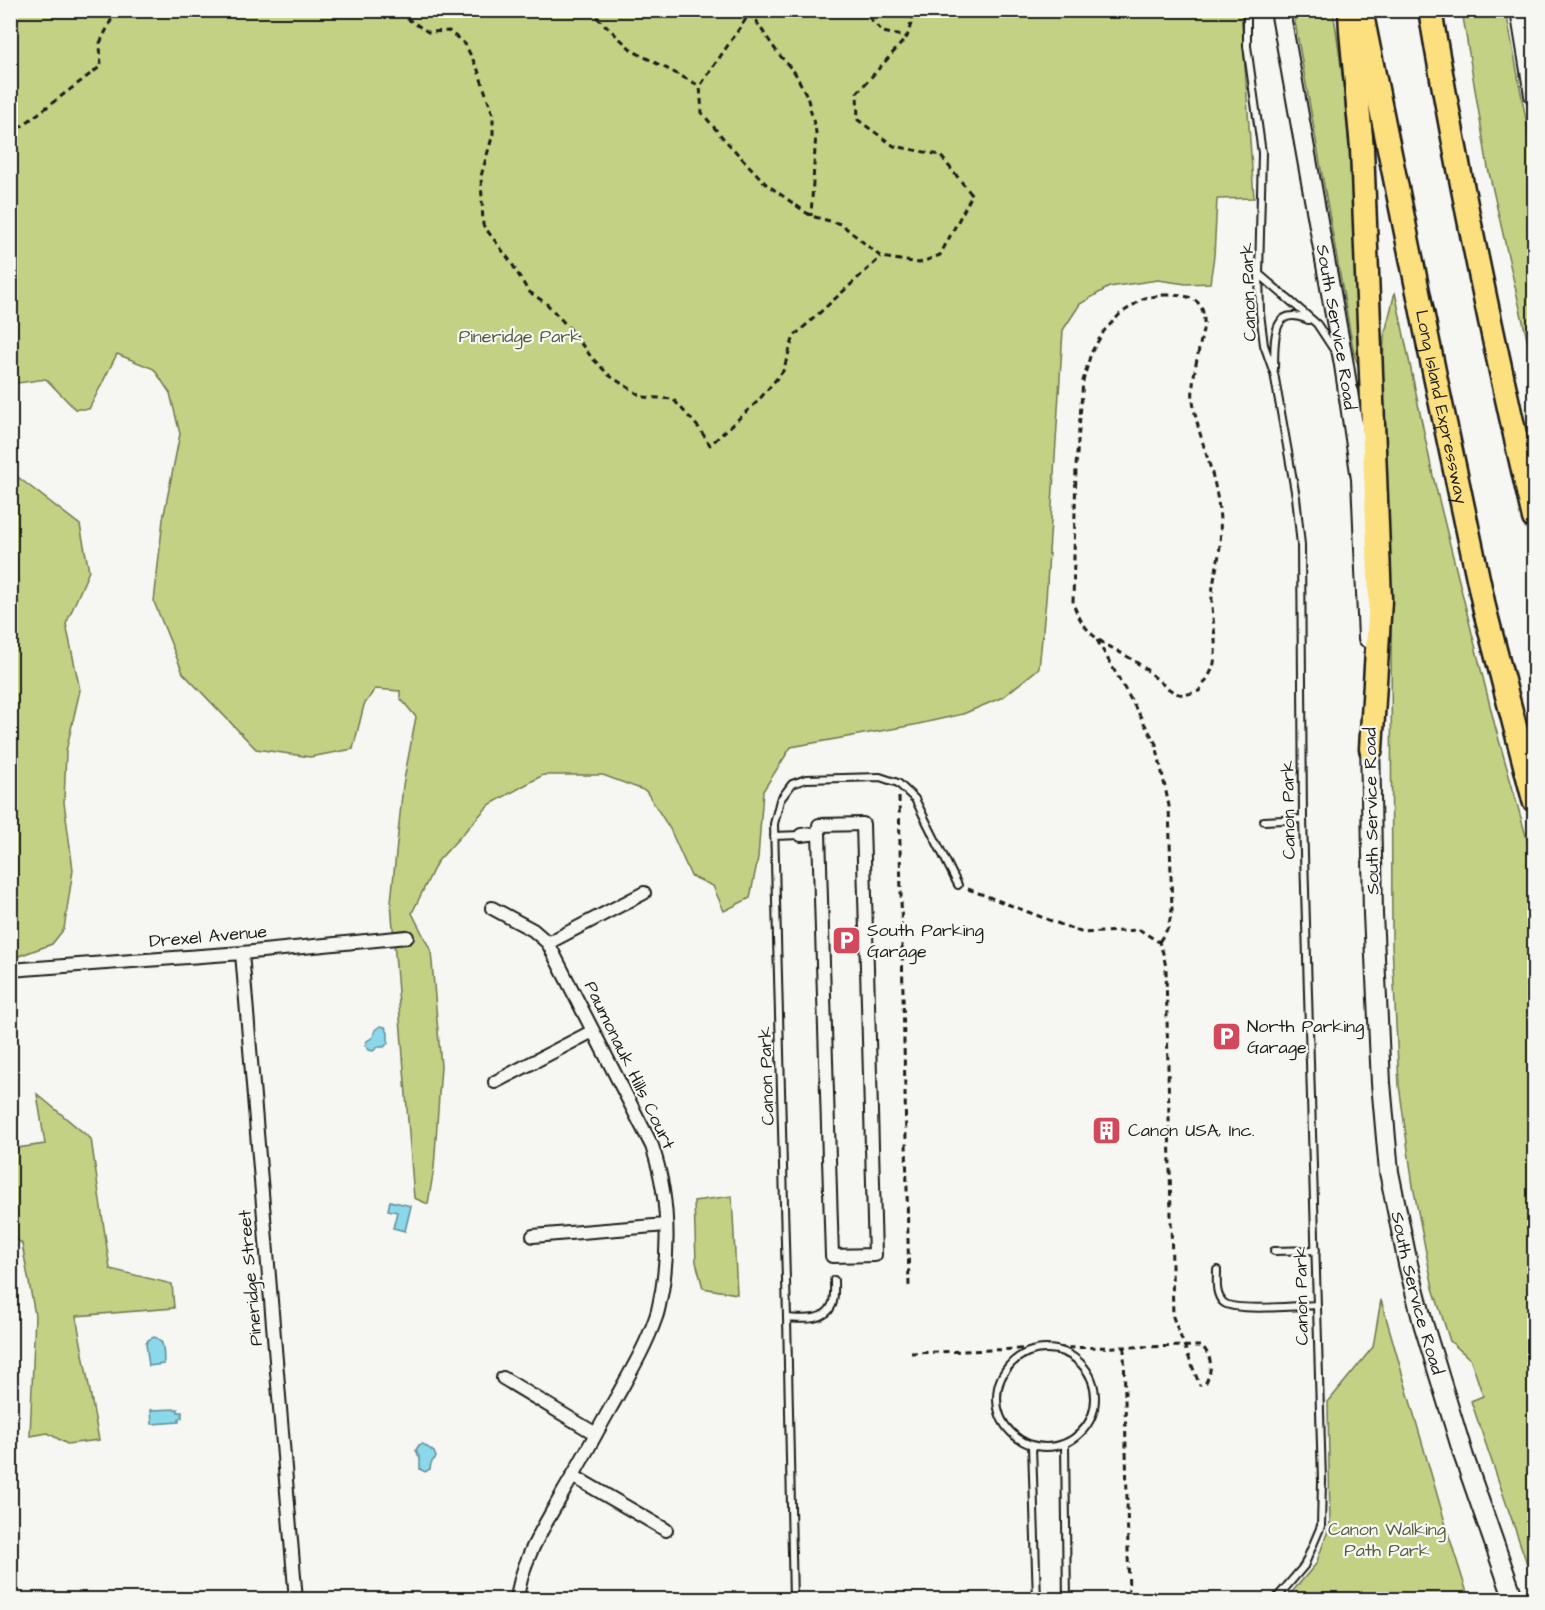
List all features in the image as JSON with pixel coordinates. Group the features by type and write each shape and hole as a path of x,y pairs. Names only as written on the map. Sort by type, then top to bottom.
{"highway":[{"path":"1350,10 1362,148 1380,600 1371,748"},
{"name":"Long Island Expressway","path":"1361,10 1485,611 1534,800"},
{"path":"1430,10 1449,122 1498,362 1534,518"},
{"path":"1498,362 1534,478"}],"main road":[{"name":"South Service Road","path":"1280,10 1344,365 1360,479 1368,614 1373,914 1381,1083 1389,1172 1423,1323 1464,1457 1514,1599"},
{"path":"1520,10 1534,95"}],"street":[{"path":"863,824 875,1255 831,1256 819,833 819,825 863,824"},
{"path":"801,835 819,833"},
{"path":"548,943 644,893"},
{"name":"Paumonauk Hills Court","path":"492,909 533,930 548,943 652,1146 661,1170 665,1195 666,1268 657,1316 639,1356 544,1526 529,1557 517,1599"},
{"name":"Drexel Avenue","path":"10,970 242,953 407,937"},
{"name":"Pineridge Street","path":"242,953 296,1599"},
{"path":"495,1082 593,1031"},
{"path":"533,1236 666,1225"},
{"path":"502,1378 596,1434"},
{"path":"573,1476 666,1530"}],"lane":[{"name":"Canon Park","path":"1247,10 1247,46 1262,153 1260,314 1264,345 1274,373 1296,497 1301,545 1303,819 1322,1481 1321,1526 1304,1566 1275,1599"},
{"path":"1260,274 1317,324 1344,365"},
{"path":"1274,373 1275,335 1280,321 1290,315 1299,316 1317,324"},
{"name":"Canon Park","path":"792,1599 774,824 780,800 792,784 806,779 880,777 898,783"},
{"path":"898,783 915,799 958,885"},
{"path":"1264,821 1303,819"},
{"path":"774,836 801,835"},
{"path":"1274,1251 1316,1250"},
{"path":"1217,1270 1218,1295 1225,1304 1238,1308 1316,1305"},
{"path":"787,1318 819,1317 828,1312 833,1303 834,1280"},
{"path":"1045,1348 1062,1351 1077,1359 1089,1372 1095,1388 1095,1406 1090,1422 1079,1436 1065,1445 1048,1448 1032,1446 1018,1439 1007,1429 999,1415 996,1400 998,1384 1005,1370 1029,1351 1045,1348"},
{"path":"1065,1445 1067,1599"},
{"path":"1032,1446 1037,1599"}],"path":[{"path":"10,135 101,66 100,43 116,10"},
{"path":"400,10 428,32 449,31 465,44 478,70 493,115 493,134 481,176 483,225 511,262 528,291 547,304 610,376 643,397 673,399 711,445 758,401 783,371 794,336 881,257"},
{"path":"589,10 633,51 700,86"},
{"path":"752,10 758,24 795,73 807,96 816,132 811,216"},
{"path":"752,10 700,86 702,113 766,184 811,216 841,224 881,257 919,263 940,255 972,195 940,155 894,146 858,120 857,93 907,37 915,10"},
{"path":"862,10 883,32 907,37"},
{"path":"1096,639 1128,657 1172,692 1185,696 1199,691 1214,666 1216,645 1212,619 1212,595 1219,554 1220,520 1211,468 1201,440 1193,401 1193,384 1204,315 1196,299 1185,295 1144,298 1119,314 1104,331 1091,353 1083,381 1076,466 1073,603 1078,617 1096,639 1156,744 1169,806 1172,910 1168,928 1159,942"},
{"path":"898,783 909,1288"},
{"path":"911,1353 1045,1348 1185,1346 1202,1346 1211,1360 1210,1376 1202,1386 1185,1346 1173,1317 1166,968 1159,942 1140,930 1083,933 958,885"},
{"path":"1124,1347 1130,1599"},
{"path":"1316,1599 1332,1592 1341,1599"}],"green space":[{"name":"Pineridge Park","path":"10,11 1241,11 1254,198 1217,199 1210,283 1186,284 1158,280 1109,287 1080,304 1063,330 1046,600 1039,668 1003,697 963,714 791,747 763,791 758,858 750,898 724,911 713,886 691,876 670,829 646,791 603,775 543,775 489,805 437,862 412,913 431,951 441,1066 434,1168 428,1204 414,1198 391,902 403,785 416,717 400,698 400,691 375,689 364,705 353,749 310,757 256,749 183,673 154,602 163,519 180,434 170,393 154,369 117,354 89,409 75,409 46,379 11,384"},
{"path":"1293,11 1333,11 1349,145 1360,370 1354,354"},
{"path":"1462,11 1506,11 1534,163 1534,370 1488,168"},
{"path":"1395,292 1433,476 1495,726 1534,864 1534,1584 1471,1401 1483,1396 1471,1360 1450,1341 1433,1288 1413,1186 1399,1085 1392,944 1391,608 1382,397 1384,337"},
{"path":"10,471 80,525 89,571 66,624 80,690 66,751 64,802 73,870 64,929 52,944 16,957 10,949"},
{"path":"37,1094 91,1139 110,1269 172,1284 174,1308 76,1316 99,1440 67,1444 48,1433 30,1436 35,1315 22,1244 11,1234 10,1149 45,1144"},
{"path":"732,1196 737,1294 703,1288 696,1262 694,1201"},
{"name":"Canon Walking Path Park","path":"1381,1300 1469,1599 1286,1599 1316,1564 1330,1525 1328,1402 1373,1347"}],"water":[{"path":"380,1026 385,1027 388,1033 388,1043 384,1047 369,1050 365,1045"},
{"path":"390,1201 411,1206 405,1231 393,1228 397,1212 388,1210"},
{"path":"154,1337 162,1344 164,1364 149,1366 146,1344"},
{"path":"178,1409 178,1412 182,1412 179,1422 152,1424 151,1410"},
{"path":"423,1444 434,1452 436,1457 430,1469 425,1472 420,1469 420,1459 416,1450 419,1445"}],"place":[{"name":"South Parking Garage","path":"846,940"},
{"name":"North Parking Garage","path":"1226,1036"},
{"name":"Canon USA, Inc.","path":"1107,1130"}]}
